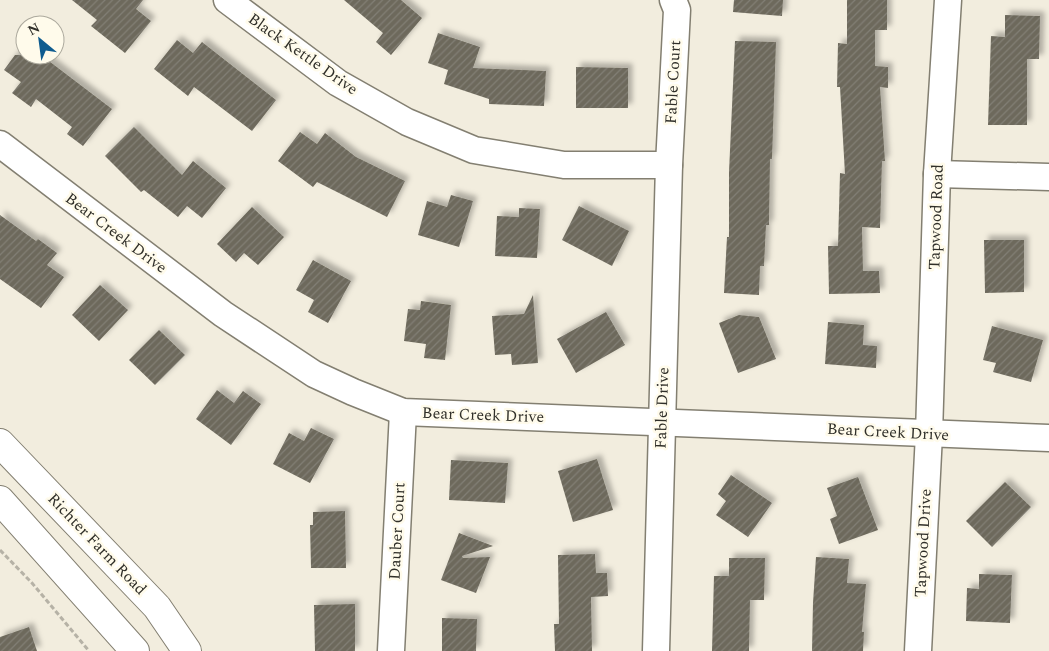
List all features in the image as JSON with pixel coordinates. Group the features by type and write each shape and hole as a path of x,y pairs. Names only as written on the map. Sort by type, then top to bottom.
{"main road":[{"name":"Richter Farm Road","path":"0,443 157,607 187,651"},
{"path":"0,500 135,651"}],"street":[{"name":"Black Kettle Drive","path":"227,0 338,83 407,122 474,150 564,165 669,165"},
{"name":"Fable Court","path":"669,165 677,10 673,0"},
{"name":"Tapwood Road","path":"930,434 937,174 948,0"},
{"name":"Bear Creek Drive","path":"0,144 222,314 314,374 403,412 1049,438"},
{"name":"Fable Drive","path":"656,651 669,165"},
{"path":"937,174 1049,178"},
{"name":"Dauber Court","path":"390,651 403,412"},
{"name":"Tapwood Drive","path":"918,651 930,434"}],"path":[{"path":"0,550 32,583 90,651"}],"building":[{"path":"72,0 143,0 136,9 151,21 125,53 91,26 97,20"},
{"path":"344,0 401,0 422,18 391,55 376,42 383,33"},
{"path":"734,0 783,0 782,16 733,12"},
{"path":"847,0 887,0 887,30 875,30 875,66 888,67 888,88 880,87 885,161 882,161 880,228 862,227 863,271 879,271 880,293 829,294 828,246 838,246 840,173 845,174 840,87 837,87 838,43 847,44"},
{"path":"1005,15 1040,16 1039,59 1027,59 1027,125 988,125 991,36 1005,37"},
{"path":"438,33 480,47 473,68 546,71 544,106 489,104 489,99 444,84 448,70 428,63"},
{"path":"177,40 193,53 202,42 276,100 252,131 194,87 188,96 154,69"},
{"path":"735,41 776,42 772,159 770,159 769,225 766,225 764,266 760,266 759,295 724,293 727,237 729,237 729,172"},
{"path":"15,55 15,65 54,65 112,109 83,146 67,134 72,127 36,99 31,107 12,93 21,82 4,70"},
{"path":"576,67 628,68 628,108 576,108"},
{"path":"134,127 182,175 193,161 226,188 202,218 187,206 178,217 144,190 141,192 105,156"},
{"path":"300,132 317,144 325,133 356,157 405,181 387,217 317,182 313,187 278,161"},
{"path":"451,195 473,201 459,247 418,235 427,201 447,207"},
{"path":"579,206 629,231 612,266 562,240"},
{"path":"252,207 284,237 258,265 244,253 236,262 217,244"},
{"path":"519,208 540,209 537,258 495,256 497,216 519,217"},
{"path":"0,215 36,241 38,239 57,253 47,265 64,277 41,308 0,279"},
{"path":"984,240 1024,240 1024,292 985,293"},
{"path":"313,260 351,281 328,323 308,312 314,300 296,290"},
{"path":"100,285 128,310 99,341 72,315"},
{"path":"533,295 538,363 512,365 511,354 495,355 492,316 524,314"},
{"path":"421,301 451,305 445,360 424,358 426,344 404,341 408,309 420,310"},
{"path":"606,312 625,345 576,373 557,339"},
{"path":"739,315 759,317 776,359 738,373 719,323"},
{"path":"828,322 864,325 863,345 877,346 876,368 825,364"},
{"path":"992,326 1043,340 1031,382 993,372 996,363 983,360"},
{"path":"159,330 185,355 155,385 129,360"},
{"path":"217,390 234,403 243,391 261,404 231,445 196,419"},
{"path":"311,428 334,439 310,483 273,464 289,433 304,441"},
{"path":"597,459 613,510 573,522 558,471"},
{"path":"451,460 508,463 505,503 449,500"},
{"path":"731,475 772,503 748,537 716,515 726,501 718,494"},
{"path":"858,477 878,530 839,544 830,519 837,516 827,488"},
{"path":"1005,482 1031,507 992,547 966,521"},
{"path":"345,511 346,568 311,568 310,525 313,525 313,512"},
{"path":"459,533 493,546 462,556 463,558 490,557 476,593 441,580"},
{"path":"595,554 596,573 607,573 608,596 591,597 592,651 555,651 554,624 559,624 558,555"},
{"path":"816,557 849,559 847,583 866,584 862,632 864,632 863,651 812,651"},
{"path":"729,558 765,558 764,600 750,600 749,651 712,651 714,576 729,576"},
{"path":"979,574 1012,575 1010,623 966,621 967,588 979,589"},
{"path":"355,604 355,651 315,651 314,605"},
{"path":"442,618 477,619 476,651 442,651"},
{"path":"29,627 37,651 0,651 0,637"}]}
